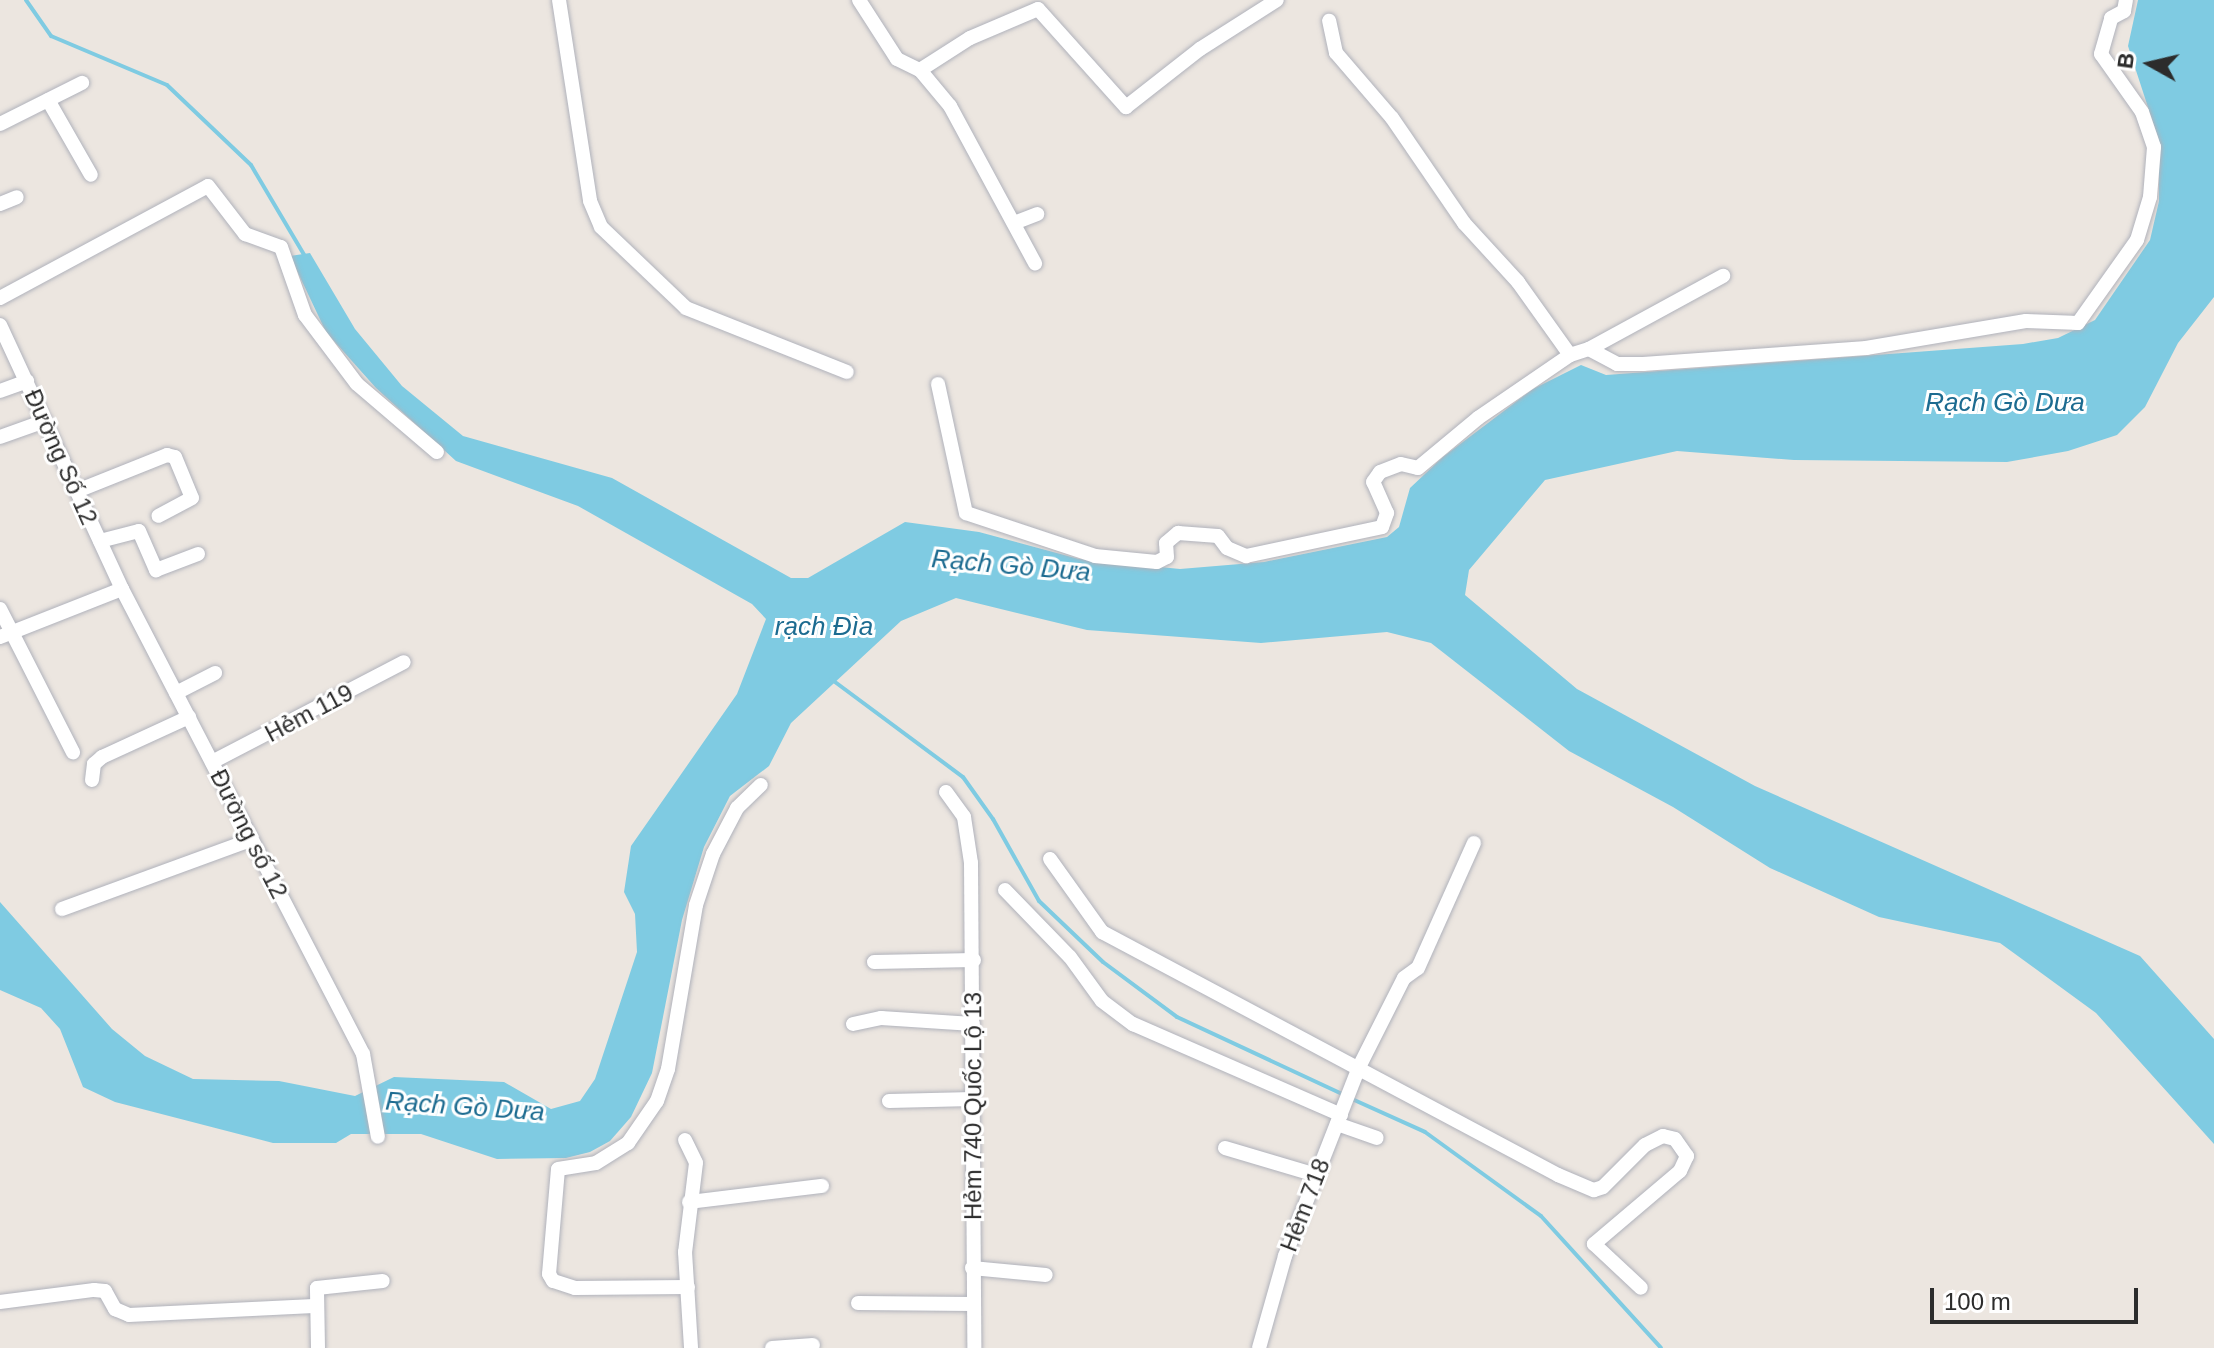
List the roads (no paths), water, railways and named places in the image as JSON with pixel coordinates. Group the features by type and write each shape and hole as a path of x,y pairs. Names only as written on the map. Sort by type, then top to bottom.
{"street":[{"path":"559,0 590,201 601,227 686,308 847,372"},
{"path":"859,0 897,59 920,70 950,106 1035,263"},
{"path":"920,70 970,38 1038,9 1126,107 1200,49 1277,0"},
{"path":"1589,349 1617,364 1643,364 1866,348 2026,321 2078,323 2137,240 2150,197 2154,147 2142,112 2101,54 2111,18 2124,11 2126,0"},
{"path":"1329,21 1336,53 1392,118 1464,223 1518,282 1570,355"},
{"path":"0,124 82,83"},
{"path":"48,100 91,175"},
{"path":"0,298 208,186 245,234 281,247 305,315 357,384 437,452"},
{"path":"0,204 17,197"},
{"path":"1014,223 1037,214"},
{"path":"938,384 966,513 1095,556 1157,562 1167,557 1166,543 1178,533 1218,536 1227,548 1246,556 1382,527 1387,513 1373,482 1380,472 1401,464 1418,468 1478,418 1570,355 1589,349 1723,276"},
{"name":"Đường Số 12","path":"0,325 122,589"},
{"path":"0,391 27,381"},
{"path":"0,437 45,421"},
{"path":"77,491 167,455 175,457 192,498 158,516"},
{"path":"100,541 139,531 156,570 198,554"},
{"path":"5,635 122,589"},
{"name":"Đường số 12","path":"122,589 363,1054 371,1082 378,1137"},
{"path":"0,609 5,635 73,752"},
{"name":"Hẻm 119","path":"212,762 404,662"},
{"path":"176,693 215,673"},
{"path":"92,780 94,764 102,757 189,717"},
{"path":"688,1287 575,1288 553,1281 549,1274 558,1169 596,1163 628,1143 657,1101 674,1043 696,905 713,854 737,808 761,785"},
{"name":"Hẻm 740 Quốc Lộ 13","path":"946,792 964,817 971,863 974,1348"},
{"path":"62,909 251,840"},
{"name":"Hẻm 718","path":"1259,1348 1285,1256 1360,1065 1404,978 1418,968 1474,843"},
{"path":"1050,859 1102,932 1218,998 1360,1065 1480,1137 1594,1190 1603,1187 1645,1145 1663,1136 1675,1139 1687,1156 1680,1171 1594,1244 1641,1288"},
{"path":"1005,890 1070,957 1102,1001 1133,1024 1377,1138"},
{"path":"874,962 974,960"},
{"path":"853,1024 881,1018 973,1024"},
{"path":"889,1101 973,1099"},
{"path":"685,1140 696,1163 689,1202 691,1348"},
{"path":"1225,1148 1316,1175"},
{"path":"689,1202 822,1186"},
{"path":"972,1268 1046,1275"},
{"path":"318,1348 314,1306 317,1288 383,1281"},
{"path":"0,1302 94,1290 105,1291 115,1309 129,1315 314,1306"},
{"path":"858,1303 972,1304"},
{"path":"772,1348 813,1345"}],"water":[{"path":"2138,0 2214,0 2214,297 2178,343 2145,407 2117,435 2068,451 2007,462 1794,460 1677,451 1545,480 1469,570 1465,595 1577,689 1755,786 2140,956 2214,1039 2214,1144 2096,1013 2000,943 1879,917 1770,868 1673,807 1569,751 1431,643 1387,632 1261,643 1087,630 956,598 901,621 791,723 769,766 730,796 704,847 682,920 652,1073 631,1117 610,1141 590,1152 566,1158 497,1159 421,1134 351,1134 336,1143 273,1143 115,1102 83,1087 60,1029 41,1008 0,990 0,902 112,1029 145,1056 193,1079 279,1081 355,1096 394,1077 504,1082 551,1109 580,1101 595,1079 637,952 635,914 624,892 631,846 737,694 766,619 752,604 578,506 456,461 376,388 326,332 290,256 310,253 355,329 402,386 463,436 612,478 791,578 808,578 905,522 979,532 1079,559 1180,569 1264,562 1387,537 1399,527 1410,488 1443,457 1533,389 1581,365 1606,375 2023,344 2058,338 2095,320 2150,240 2159,201 2159,141 2128,46"}],"waterway":[{"path":"26,0 51,36 167,85 251,165 306,258"},
{"path":"831,679 963,777 993,819 1039,901 1103,962 1177,1017 1344,1095"},
{"path":"1352,1099 1425,1132 1541,1216 1661,1348"}],"water label":[{"name":"Rạch Gò Dưa","path":"2005,403"},
{"name":"Rạch Gò Dưa","path":"1011,566"},
{"name":"rạch Đìa","path":"824,627"},
{"name":"Rạch Gò Dưa","path":"465,1107"}]}
